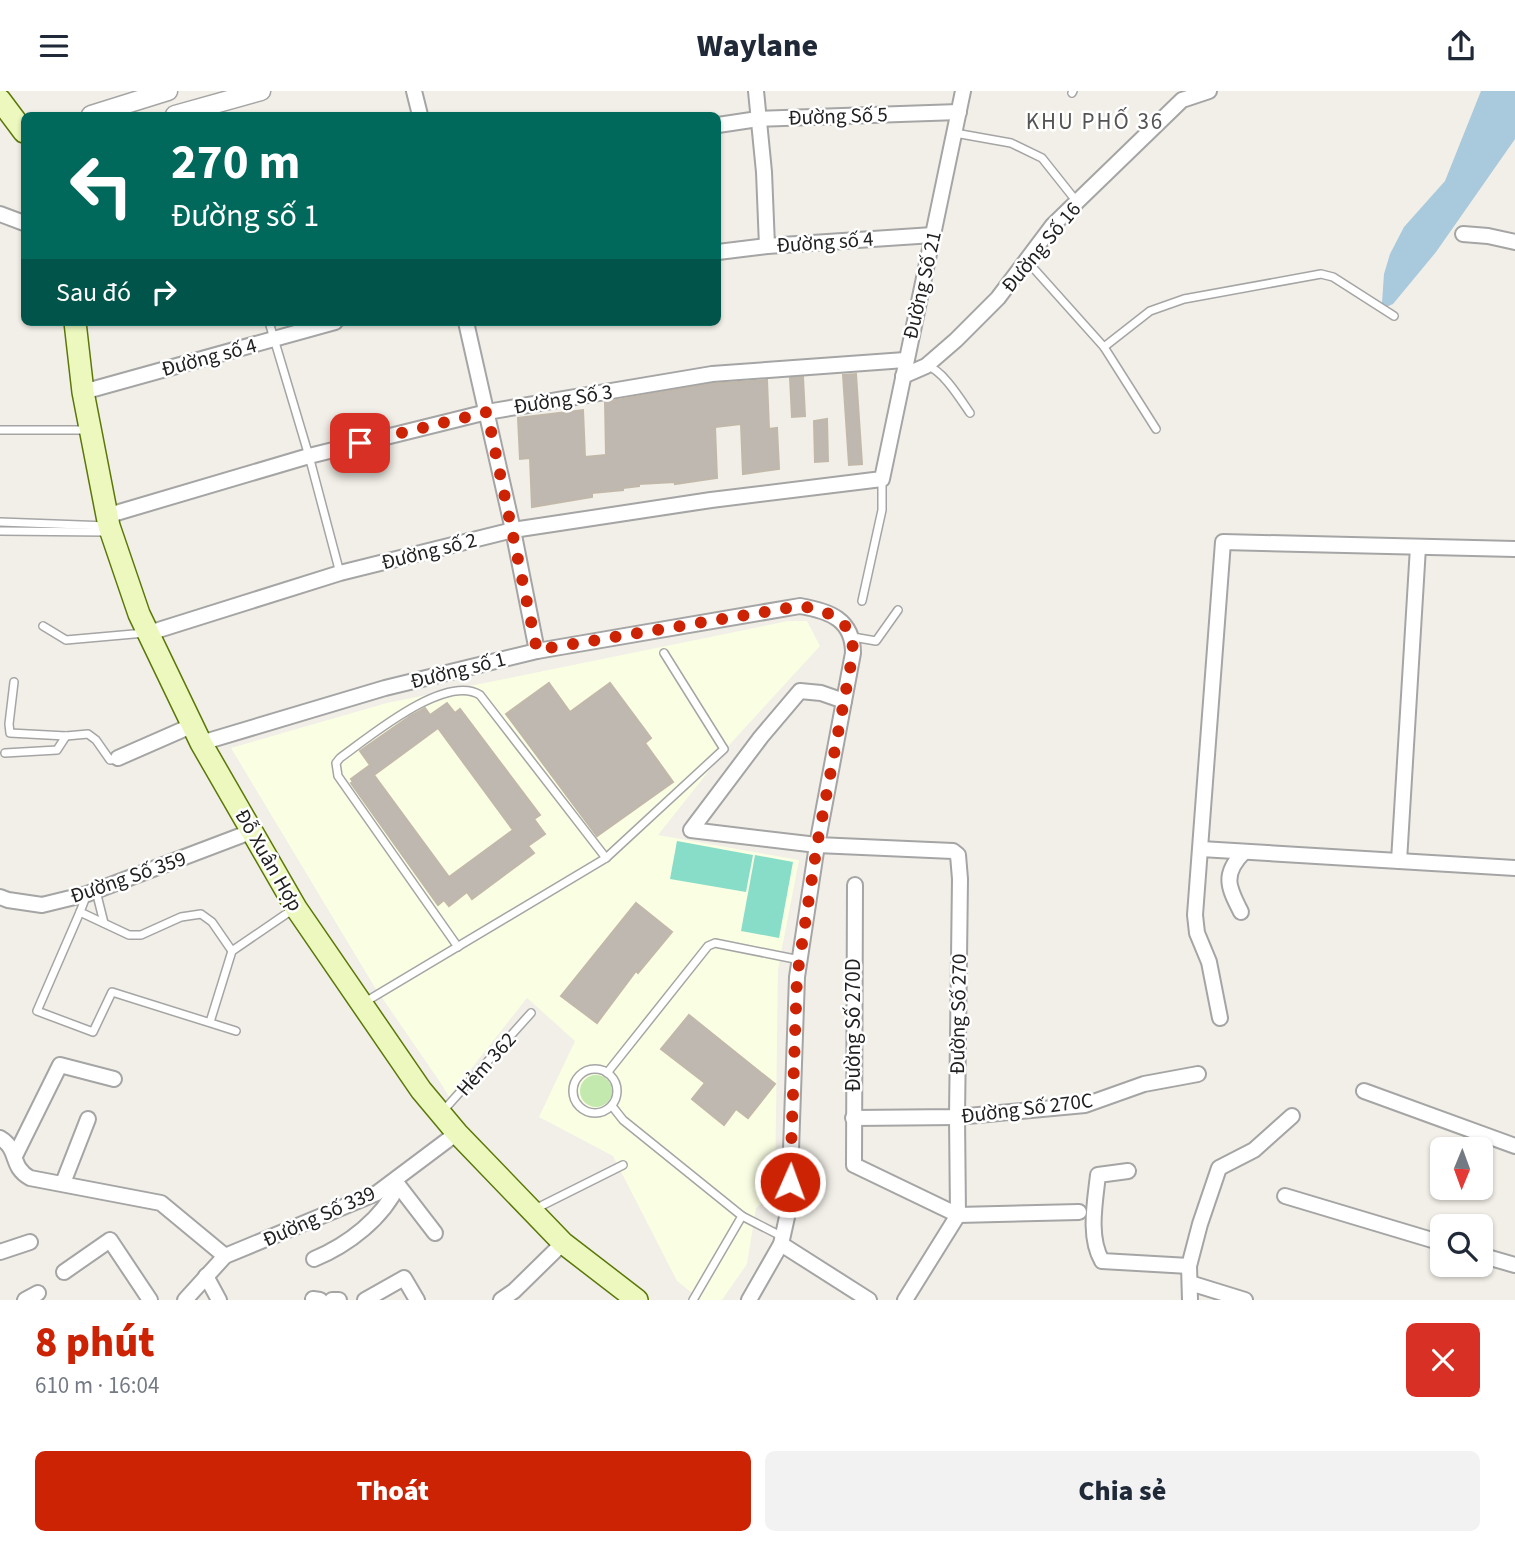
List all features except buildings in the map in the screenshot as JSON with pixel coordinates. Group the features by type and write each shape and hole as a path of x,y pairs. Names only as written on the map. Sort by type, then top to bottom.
{"main road":[{"path":"0,100 21,128"},
{"name":"Đỗ Xuân Hợp","path":"75,326 83,392 108,525 139,614 196,734 296,908 396,1056 440,1115 563,1243 637,1300"}],"street":[{"path":"102,112 168,91"},
{"path":"186,112 261,91"},
{"path":"414,91 419,112"},
{"path":"756,91 764,172 767,246"},
{"name":"Đường Số 21","path":"882,479 963,91"},
{"name":"Đường Số 16","path":"903,376 926,366 956,340 998,298 1054,225 1182,100 1209,91"},
{"name":"Đường Số 5","path":"721,125 758,119 959,111"},
{"path":"0,214 21,222"},
{"path":"1463,234 1515,242"},
{"name":"Đường số 4","path":"721,252 933,235"},
{"name":"Đường số 4","path":"83,392 321,326"},
{"path":"467,326 537,650"},
{"name":"Đường Số 3","path":"108,525 309,456 487,412 712,375 905,359"},
{"name":"Đường số 2","path":"149,633 340,573 513,530 711,500 882,479"},
{"path":"1220,1017 1209,962 1197,933 1195,915 1223,542 1515,549"},
{"path":"1399,861 1418,547"},
{"name":"Đường số 1","path":"118,758 196,734 537,650 800,606 824,610 841,622 853,637"},
{"path":"749,1300 782,1241 789,1208 797,977 817,845 853,653 853,637"},
{"path":"817,845 691,830 761,737 800,691 821,693 844,701"},
{"name":"Đường Số 359","path":"0,897 42,905 91,893 253,831"},
{"name":"Đường Số 270","path":"817,845 953,851 958,855 958,1215"},
{"path":"1201,849 1515,868"},
{"path":"1241,912 1229,887 1228,876 1235,861 1244,852"},
{"name":"Đường Số 270D","path":"855,885 854,1165 958,1215"},
{"path":"15,1156 60,1065 114,1079"},
{"name":"Đường Số 270C","path":"853,1118 957,1117 1085,1105 1144,1084 1198,1074"},
{"path":"1364,1091 1515,1146"},
{"path":"1190,1300 1189,1266 1219,1168 1254,1150 1292,1116"},
{"path":"63,1183 88,1119"},
{"name":"Đường Số 339","path":"185,1300 225,1256 377,1193 396,1182 457,1133"},
{"path":"0,1138 6,1141 21,1173 30,1178 161,1203 225,1256"},
{"path":"1128,1171 1098,1175 1094,1210 1096,1251 1102,1261 1189,1266"},
{"path":"396,1182 435,1233"},
{"path":"314,1259 343,1243 374,1220 392,1198 396,1182"},
{"path":"1285,1196 1430,1239"},
{"path":"905,1300 958,1215 1079,1212"},
{"path":"64,1272 110,1240 150,1300"},
{"path":"782,1241 869,1300"},
{"path":"0,1252 30,1242"},
{"path":"500,1300 514,1291 563,1243"},
{"path":"1493,1259 1515,1265"},
{"path":"206,1276 219,1300"},
{"path":"365,1300 404,1278 417,1300"},
{"path":"1190,1283 1245,1300"},
{"path":"332,1300 339,1300"}],"lane":[{"path":"954,133 1011,143 1042,158 1077,202"},
{"path":"1027,261 1104,347 1156,429"},
{"path":"1104,347 1150,311 1184,299 1321,274 1332,277 1394,316"},
{"path":"270,326 340,573"},
{"path":"926,366 932,367 955,391 970,413"},
{"path":"0,430 90,430"},
{"path":"862,601 881,510 882,479"},
{"path":"0,522 108,525"},
{"path":"0,531 108,525"},
{"path":"853,637 876,641 898,610"},
{"path":"43,626 66,640 149,633"},
{"path":"361,1004 606,858 724,749 664,653"},
{"path":"14,682 10,733 66,736 90,734 110,760 118,758"},
{"path":"458,947 336,770 336,763 340,758 416,704 458,692 475,692 480,695 606,858"},
{"path":"5,753 57,750 66,736"},
{"path":"91,893 37,1011 93,1032 112,992 236,1031"},
{"path":"91,893 103,923"},
{"path":"211,1022 232,951 296,908"},
{"path":"80,912 129,935 141,935 181,917 201,915 212,922 232,951"},
{"path":"607,1073 708,946 715,943 800,960"},
{"name":"Hẻm 362","path":"440,1115 531,1013"},
{"path":"592,1070 612,1076 617,1094 612,1106 598,1113 591,1113 578,1105 573,1091 579,1077 592,1070"},
{"path":"612,1106 623,1120 742,1216 782,1241"},
{"path":"532,1211 623,1165"},
{"path":"693,1300 742,1216"}],"shaded area":[{"path":"788,621 807,621 820,646 731,743 658,835 799,860 778,969 775,1192 756,1208 747,1264 722,1300 701,1300 677,1281 613,1156 539,1117 575,1041 527,998 449,1097 374,986 231,748 387,703"}],"green space":[{"path":"677,841 753,855 746,892 670,879"},
{"path":"755,855 793,862 779,938 741,931"},
{"path":"596,1075 607,1080 612,1091 607,1102 596,1107 585,1102 580,1091 585,1080"}],"water":[{"path":"1481,91 1515,91 1515,139 1436,252 1393,304 1384,308 1384,274 1390,254 1404,227 1445,181"}],"district":[{"name":"KHU PHỐ 36","path":"1095,121"}],"route":[{"path":"360,443 487,412 537,650 800,606 824,610 841,622 853,637 853,653 817,845 797,977 790,1182"}]}
